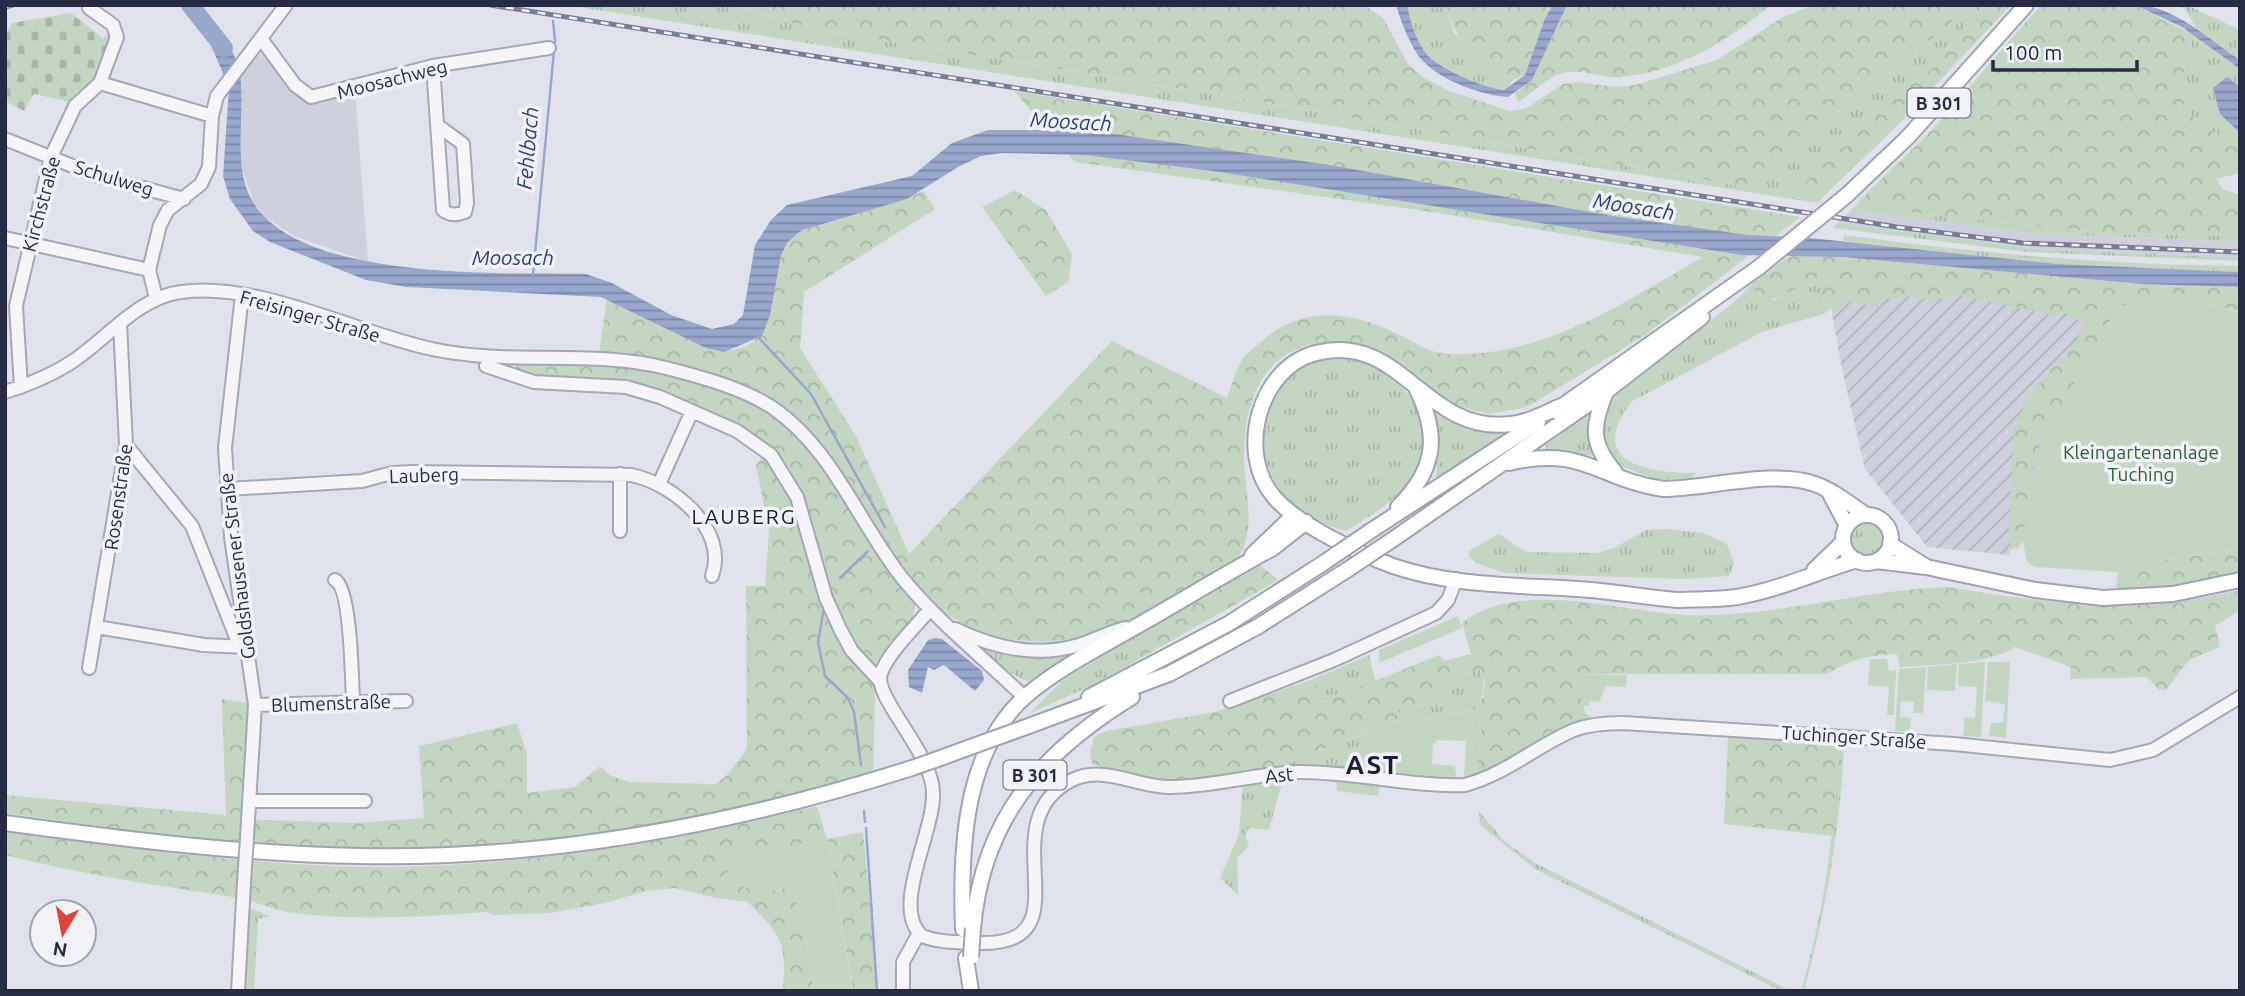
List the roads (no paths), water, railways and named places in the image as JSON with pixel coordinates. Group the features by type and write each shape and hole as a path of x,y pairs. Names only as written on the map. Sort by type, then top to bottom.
{"main road":[{"name":"B 301","path":"968,929 985,860 1017,797 1055,752 1078,732 1169,674 1257,627 1392,541 1607,391 1684,333 1847,195 1908,137 2026,5"},
{"name":"B 301","path":"1030,725 1205,637 1322,564 1561,407 1758,268"},
{"name":"B 301","path":"1270,536 1275,506 1259,468 1257,425 1267,393 1287,367 1317,353 1350,351 1385,363 1454,416 1481,425 1524,422 1561,407"},
{"name":"B 301","path":"1389,520 1417,487 1429,458 1431,425 1416,389"},
{"path":"1607,391 1595,427 1597,444 1601,456 1618,476"},
{"name":"B 301","path":"1502,465 1554,456 1587,463 1618,476 1662,489 1805,481 1829,491 1866,515"},
{"path":"1829,491 1847,526"},
{"name":"B 301","path":"1272,495 1300,519 1392,565 1456,579 1677,600 1737,597 1857,560"},
{"path":"1876,561 1885,554 1890,544 1887,526 1878,518 1866,515 1855,518 1847,526 1843,542 1848,553 1857,560 1926,567 2035,590 2103,598 2173,594 2240,580"},
{"name":"B 301","path":"1244,563 1270,536 1300,519"},
{"name":"B 301","path":"971,987 965,844 979,771 989,745 1024,697 1066,667 1283,542 1300,519"},
{"name":"B 301","path":"1804,577 1843,542"},
{"path":"1890,544 1926,567"},
{"name":"B 301","path":"1030,725 1169,674"},
{"path":"5,822 179,847 266,853 361,856 467,853 604,842 704,825 831,794 965,750 1030,725"}],"street":[{"path":"156,298 149,270 165,215 201,184 209,167 212,116 217,96 286,5"},
{"name":"Kirchstraße","path":"20,387 16,306 51,157 75,106 100,83 117,37 113,25 89,8"},
{"name":"Moosachweg","path":"262,40 295,85 311,97 433,66 549,48"},
{"path":"433,66 437,125 443,210 450,214 461,214 465,212 467,203 463,144 437,125"},
{"path":"100,83 212,116"},
{"name":"Schulweg","path":"5,139 95,176 184,199"},
{"path":"5,238 149,270"},
{"name":"Freisinger Straße","path":"5,392 68,365 156,298 181,292 242,295 381,336 460,355 610,359 642,363 736,391 783,416 822,457 896,570 940,619"},
{"name":"Goldshausener Straße","path":"239,991 255,705 246,647 225,448 227,407 242,295"},
{"name":"Rosenstraße","path":"89,668 126,445 120,324"},
{"path":"486,366 534,382 625,387 660,397 737,431 771,455 800,505 833,614 852,651 879,680 884,696 919,748 933,784 933,805 910,901 910,919 919,933 903,962 903,991"},
{"path":"659,484 692,411"},
{"path":"126,445 192,526 236,637 246,647"},
{"name":"Lauberg","path":"228,489 362,481 392,473 413,472 639,476 659,484 687,505 707,529 714,555 712,576"},
{"path":"620,474 620,531"},
{"path":"1230,701 1334,660 1436,613 1448,600 1456,579"},
{"path":"335,580 343,589 353,702"},
{"path":"879,680 886,664 930,610"},
{"path":"940,619 979,639 1026,651 1071,648 1141,624"},
{"path":"940,619 1024,697"},
{"path":"97,627 204,645 246,647"},
{"name":"Tuchinger Straße","path":"1465,785 1492,778 1574,730 1612,723 1941,743 2119,760 2152,750 2172,740 2240,697"},
{"name":"Blumenstraße","path":"255,705 406,701"},
{"name":"Ast","path":"919,933 936,940 997,943 1019,934 1030,920 1036,902 1033,837 1038,813 1049,797 1064,784 1094,774 1169,788 1294,772 1465,785"},
{"path":"249,801 365,801"}],"water":[{"path":"1396,5 1407,5 1417,39 1428,56 1475,82 1504,90 1525,75 1545,18 1553,5 1567,5 1532,80 1508,97 1462,86 1430,68 1414,49"},
{"path":"2135,5 2164,11 2177,17 2240,60 2240,69 2182,27"},
{"path":"217,28 234,56 240,73 241,155 246,187 266,219 301,241 346,257 397,266 451,271 586,274 612,283 671,315 712,329 734,324 743,315 755,245 771,220 787,205 912,176 952,143 988,130 1072,130 1114,134 1330,165 1612,216 1748,235 1810,238 2057,264 2240,272 2240,287 2142,284 1844,257 1742,255 1213,171 1085,155 1002,153 981,156 958,167 907,199 802,230 788,242 781,255 770,315 762,336 724,352 706,348 601,297 407,287 366,280 270,242 253,231 230,199 223,176 229,87 206,34"},
{"path":"2227,77 2240,87 2240,133 2220,114 2213,88"},
{"path":"942,639 982,671 984,680 975,691 944,665 934,670 928,667 922,693 909,687 908,670 928,640"}],"waterway":[{"name":"Moosach","path":"190,5 224,48"},
{"name":"Fehlbach","path":"533,275 555,40 553,21"},
{"path":"757,336 811,394 885,527"},
{"path":"840,578 868,551"},
{"path":"824,607 818,643 825,676 848,698 854,712 861,765"},
{"path":"864,811 865,822"},
{"path":"866,828 877,991"}],"railway":[{"path":"5,7 13,5"},
{"path":"490,5 1897,227 2023,243 2240,252"}],"district":[{"name":"LAUBERG","path":"744,516"},
{"name":"AST","path":"1373,764"}],"park label":[{"name":"Kleingartenanlage Tuching","path":"2141,463"}]}
